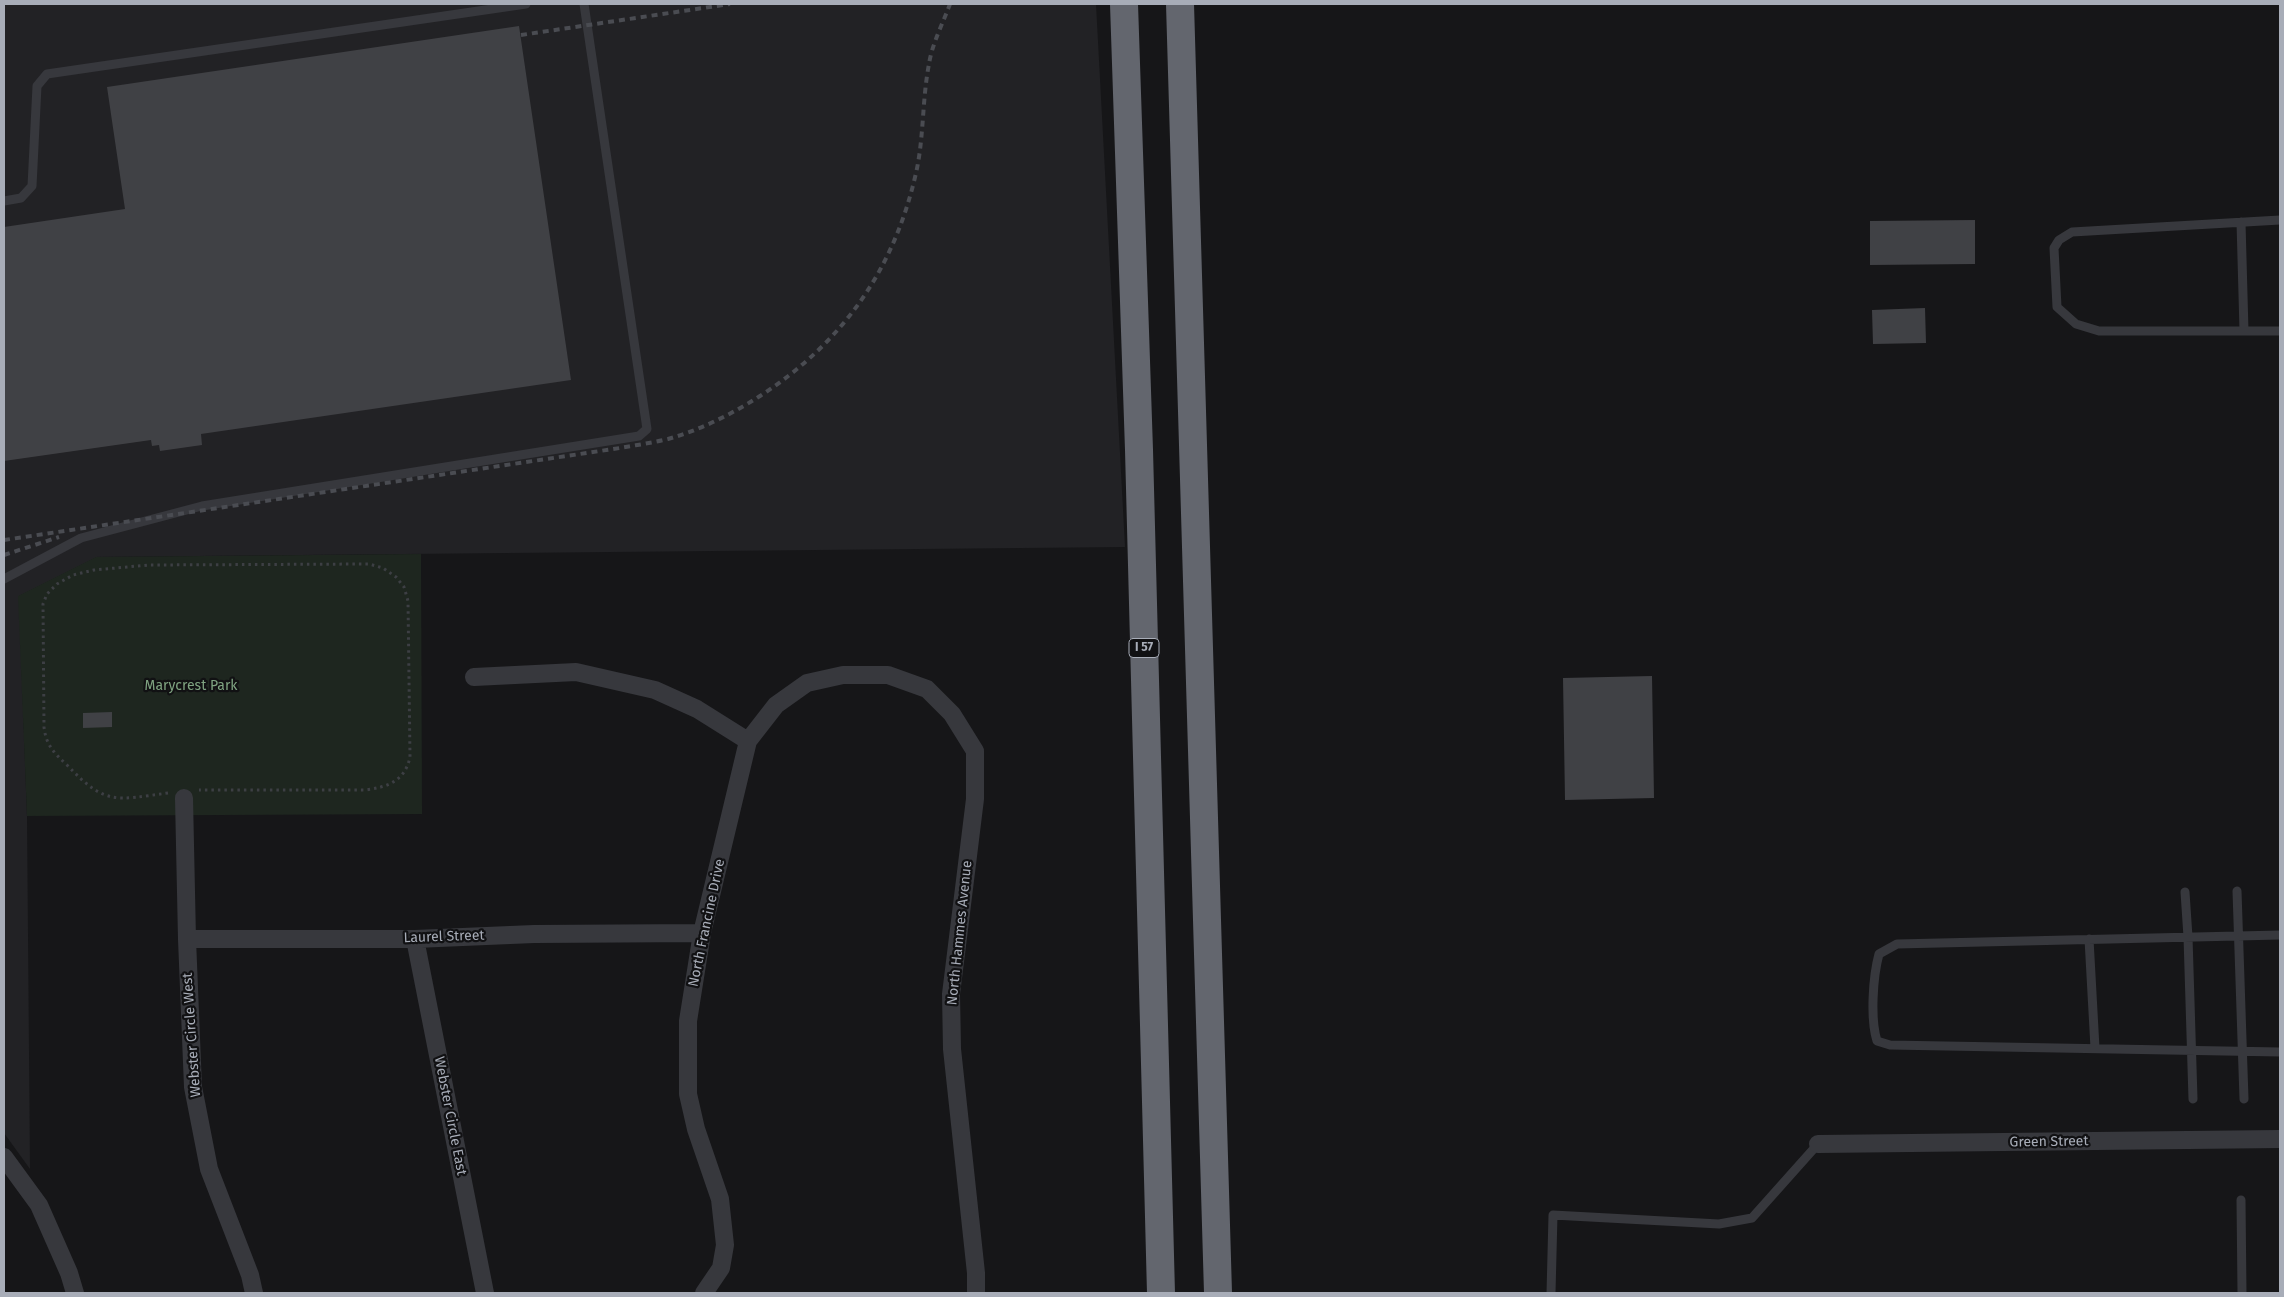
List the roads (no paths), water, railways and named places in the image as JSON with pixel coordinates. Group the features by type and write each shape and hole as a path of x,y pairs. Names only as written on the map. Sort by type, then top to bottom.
{"highway":[{"name":"I 57","path":"1124,4 1140,460 1161,1293"},
{"path":"1180,4 1218,1293"}],"street":[{"path":"474,677 576,672 655,690 697,709 748,741"},
{"name":"North Francine Drive","path":"704,1293 721,1268 725,1245 720,1200 696,1129 688,1094 688,1021 702,932 748,741 776,705 807,683 843,675 888,675"},
{"name":"North Hammes Avenue","path":"888,675 927,689 952,714 975,751 975,800 951,994 952,1050 976,1273 976,1293"},
{"name":"Webster Circle West","path":"184,794 186,939 193,1087 209,1169 250,1275 254,1293"},
{"name":"Laurel Street","path":"186,939 415,939 534,934 702,932"},
{"name":"Webster Circle East","path":"415,939 485,1293"},
{"name":"Green Street","path":"1818,1144 2280,1139"},
{"path":"4,1157 39,1205 69,1273 75,1293"}],"lane":[{"path":"4,201 21,198 32,186 37,86 47,74 526,4"},
{"path":"4,579 81,538 202,506 639,436 647,429 584,4"},
{"path":"2280,220 2072,232 2059,240 2054,248 2057,306 2076,324 2099,331 2280,331"},
{"path":"2241,222 2244,331"},
{"path":"2237,891 2244,1099"},
{"path":"2185,892 2193,1099"},
{"path":"2280,934 1897,944 1879,954 1875,967 1873,1030 1877,1040 1890,1045 2280,1052"},
{"path":"2089,939 2096,1048"},
{"path":"1551,1293 1553,1215 1719,1224 1752,1218 1818,1144"},
{"path":"2241,1200 2242,1293"}],"railway":[{"path":"521,35 730,4"},
{"path":"4,540 650,443 692,431 738,409 790,375 816,352 861,301 879,272 894,241 916,173 930,56 950,4"},
{"path":"4,555 59,537"}],"park label":[{"name":"Marycrest Park","path":"191,686"}]}
